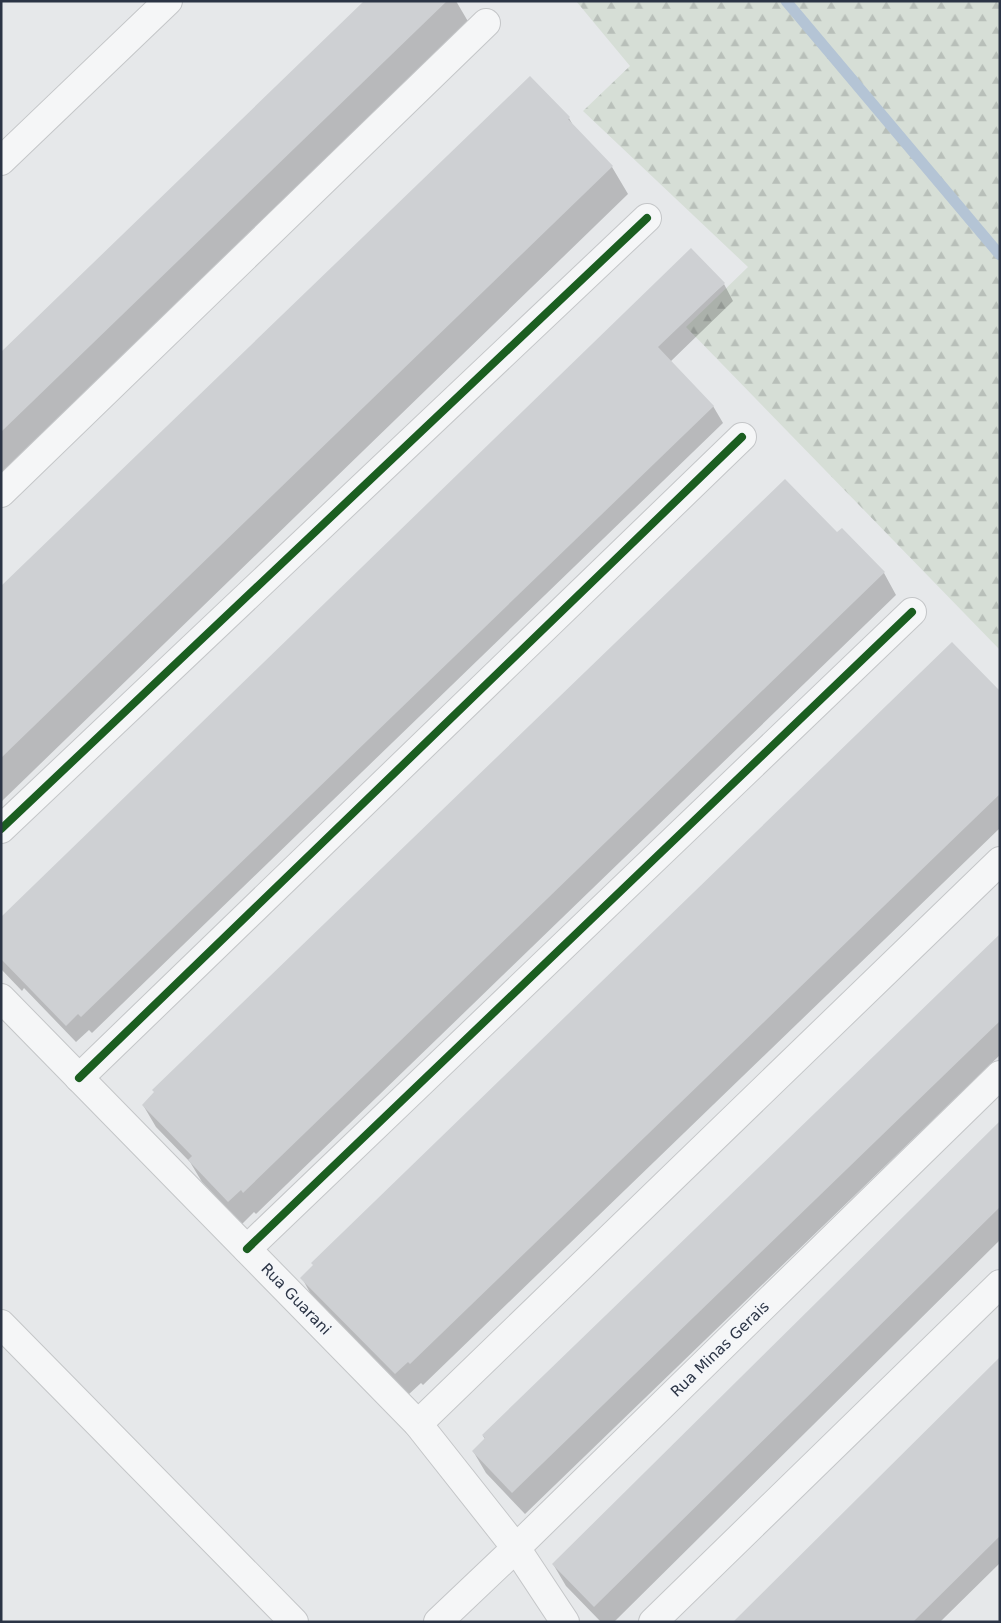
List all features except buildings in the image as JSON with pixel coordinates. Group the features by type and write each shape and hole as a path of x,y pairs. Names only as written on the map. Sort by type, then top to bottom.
{"street":[{"path":"1,161 168,1"},
{"path":"1,493 486,23"},
{"path":"1,829 647,218"},
{"path":"79,1078 742,437"},
{"path":"247,1249 912,612"},
{"path":"418,1424 1000,860"},
{"name":"Rua Guarani","path":"1,998 418,1424 516,1548 565,1622"},
{"name":"Rua Minas Gerais","path":"438,1622 1000,1075"},
{"path":"653,1622 1000,1284"},
{"path":"1,1324 294,1622"}],"green space":[{"path":"576,1 1000,1 1000,650 686,327 748,267 583,111 630,66"}],"waterway":[{"path":"786,1 1000,255"}],"cycle path":[{"path":"1,829 647,218"},
{"path":"79,1078 742,437"},
{"path":"247,1249 912,612"}]}
